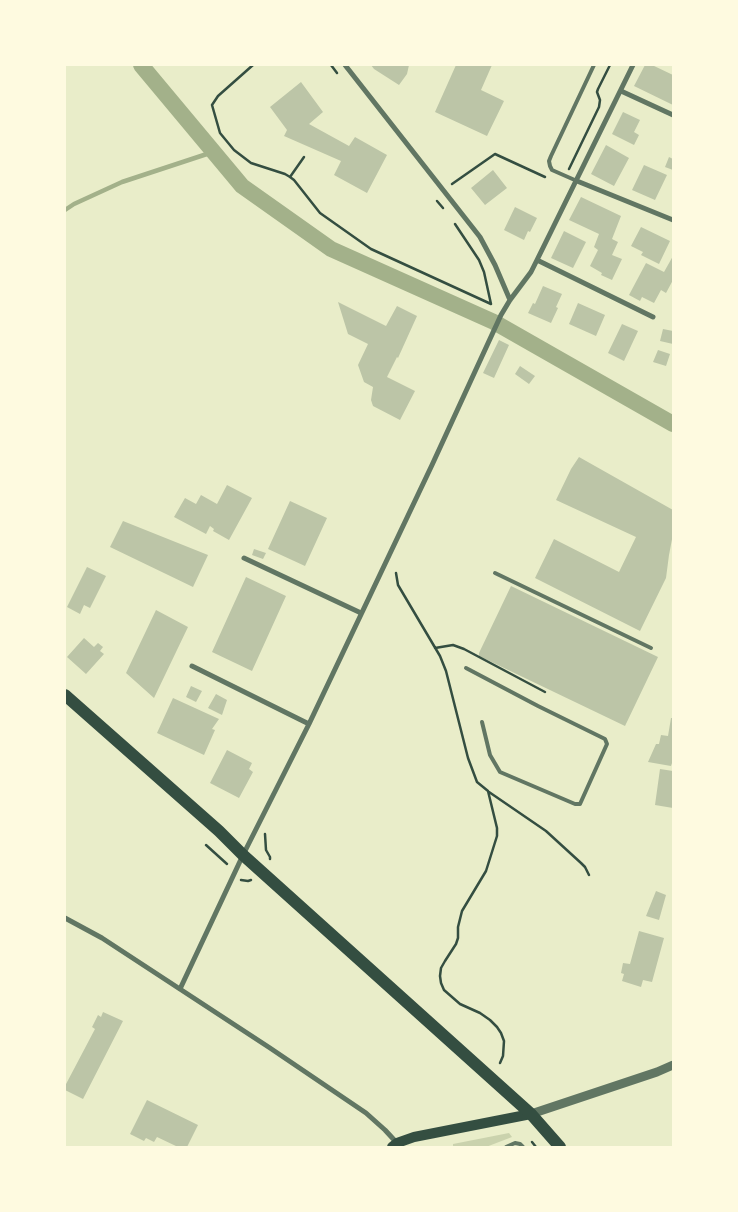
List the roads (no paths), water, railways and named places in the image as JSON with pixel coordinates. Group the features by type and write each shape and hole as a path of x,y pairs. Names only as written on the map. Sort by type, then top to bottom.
{"main road":[{"path":"65,695 212,825 531,1114 560,1147"},
{"path":"395,1145 414,1137 531,1114"}],"street":[{"path":"345,65 480,236 492,258 510,300"},
{"path":"180,989 243,855 309,724 432,465 501,314 537,260 633,65"},
{"path":"621,91 673,115"},
{"path":"577,181 673,220"},
{"path":"537,260 654,317"},
{"path":"244,558 361,612"},
{"path":"192,666 309,724"},
{"path":"65,918 102,938 366,1113 385,1130 395,1145"},
{"path":"531,1114 673,1065"}],"lane":[{"path":"577,181 552,170 549,162 594,65"},
{"path":"495,573 651,648"},
{"path":"466,668 605,739 607,744 580,804 575,804 500,772 490,756 482,722"},
{"path":"506,1147 515,1143 523,1147"}],"waterway":[{"path":"141,65 242,186 331,249 494,322 673,424"},
{"path":"65,210 122,182 213,152"}]}
